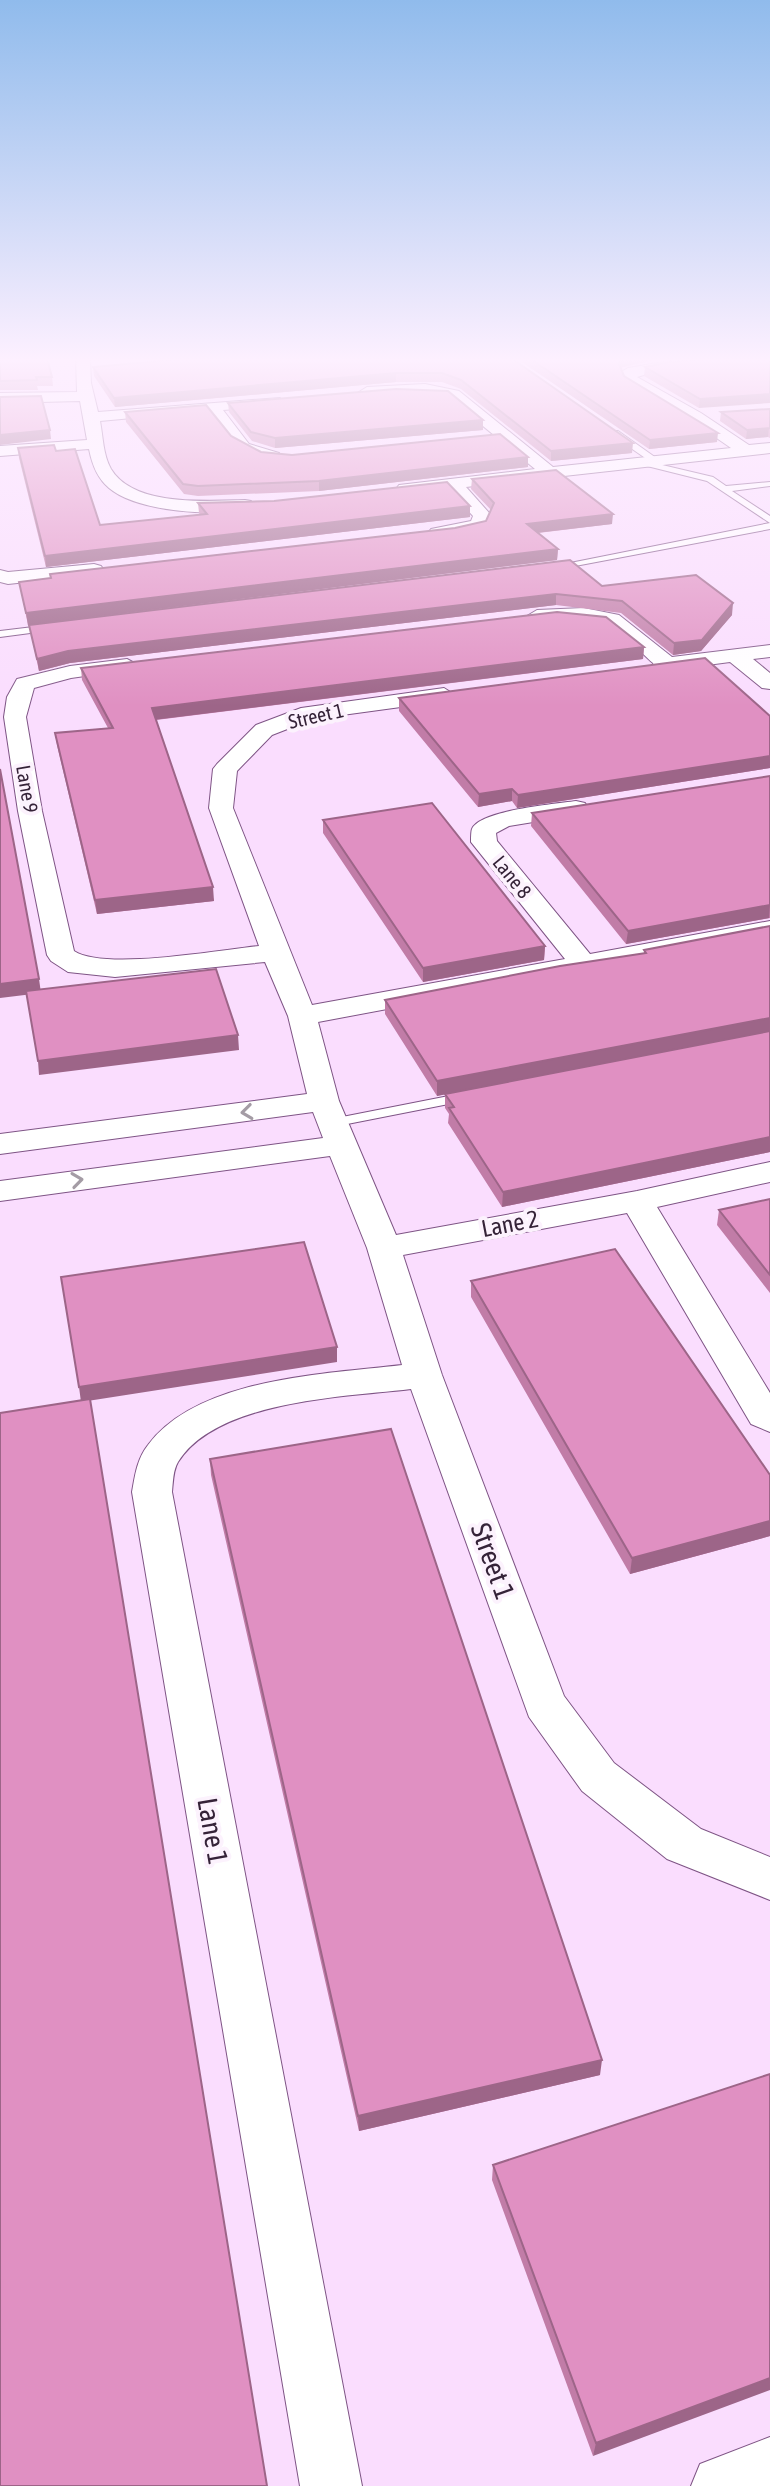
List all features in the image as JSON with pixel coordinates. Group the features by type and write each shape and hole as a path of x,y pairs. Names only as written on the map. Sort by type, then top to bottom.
{"street":[{"path":"106,474 115,485 143,498 216,506 262,503"},
{"path":"380,492 541,474"},
{"path":"424,534 479,525 482,515 453,484"},
{"path":"0,576 8,578 106,569"},
{"path":"509,620 556,614 612,619 667,664"},
{"path":"635,669 770,651"},
{"path":"735,656 770,683"},
{"name":"Lane 9","path":"149,663 70,672 25,684 18,697 15,717 28,795 61,955 78,966 115,969 275,953"},
{"name":"Street 1","path":"463,692 309,713 264,730 225,769 221,808 302,1016 332,1123 384,1248 424,1375 545,1704 598,1777 684,1844 770,1879"},
{"name":"Lane 8","path":"582,962 484,842 484,830 502,820 597,805"},
{"path":"302,1016 770,929"},
{"path":"0,1144 332,1123"},
{"path":"0,1191 332,1123"},
{"name":"Lane 2","path":"384,1248 637,1201 770,1172"},
{"path":"637,1201 764,1415 770,1419"},
{"name":"Lane 1","path":"331,2486 152,1492 159,1457 186,1426 234,1404 424,1375"},
{"path":"722,2486 770,2468"}],"lane":[{"path":"693,474 710,479 770,523"},
{"path":"724,489 770,484"},
{"path":"539,568 617,559 682,541 770,523"},
{"path":"0,634 61,627"},
{"path":"332,1123 473,1095"}],"building":[{"path":"25,474 83,474 100,525 207,514 198,503 274,501 447,482 470,506 45,556"},
{"path":"175,474 380,474 319,481 183,484"},
{"path":"561,474 613,514 527,524 558,549 26,613 19,582 51,578 50,574 455,528 486,521 494,503 472,479"},
{"path":"570,560 602,586 696,575 733,603 702,640 674,643 622,601 556,594 68,651 37,659 29,625"},
{"path":"557,612 606,617 644,647 152,708 213,887 95,900 55,733 113,728 81,668"},
{"path":"705,658 770,716 770,756 518,795 512,789 479,794 399,698"},
{"path":"0,769 39,979 0,984"},
{"path":"770,776 770,905 628,931 532,813"},
{"path":"432,803 545,946 423,968 323,820"},
{"path":"770,926 770,1018 437,1081 385,1000 560,966 646,953 644,950"},
{"path":"216,969 238,1035 38,1061 26,991"},
{"path":"770,1031 770,1137 503,1192 449,1108 454,1107 445,1094"},
{"path":"770,1199 770,1275 719,1210"},
{"path":"304,1242 337,1347 79,1387 61,1277"},
{"path":"615,1249 770,1475 770,1521 632,1558 471,1281"},
{"path":"90,1399 267,2486 0,2486 0,1413"},
{"path":"391,1429 602,2060 358,2116 210,1459"},
{"path":"770,2074 770,2378 596,2443 493,2165"}]}
